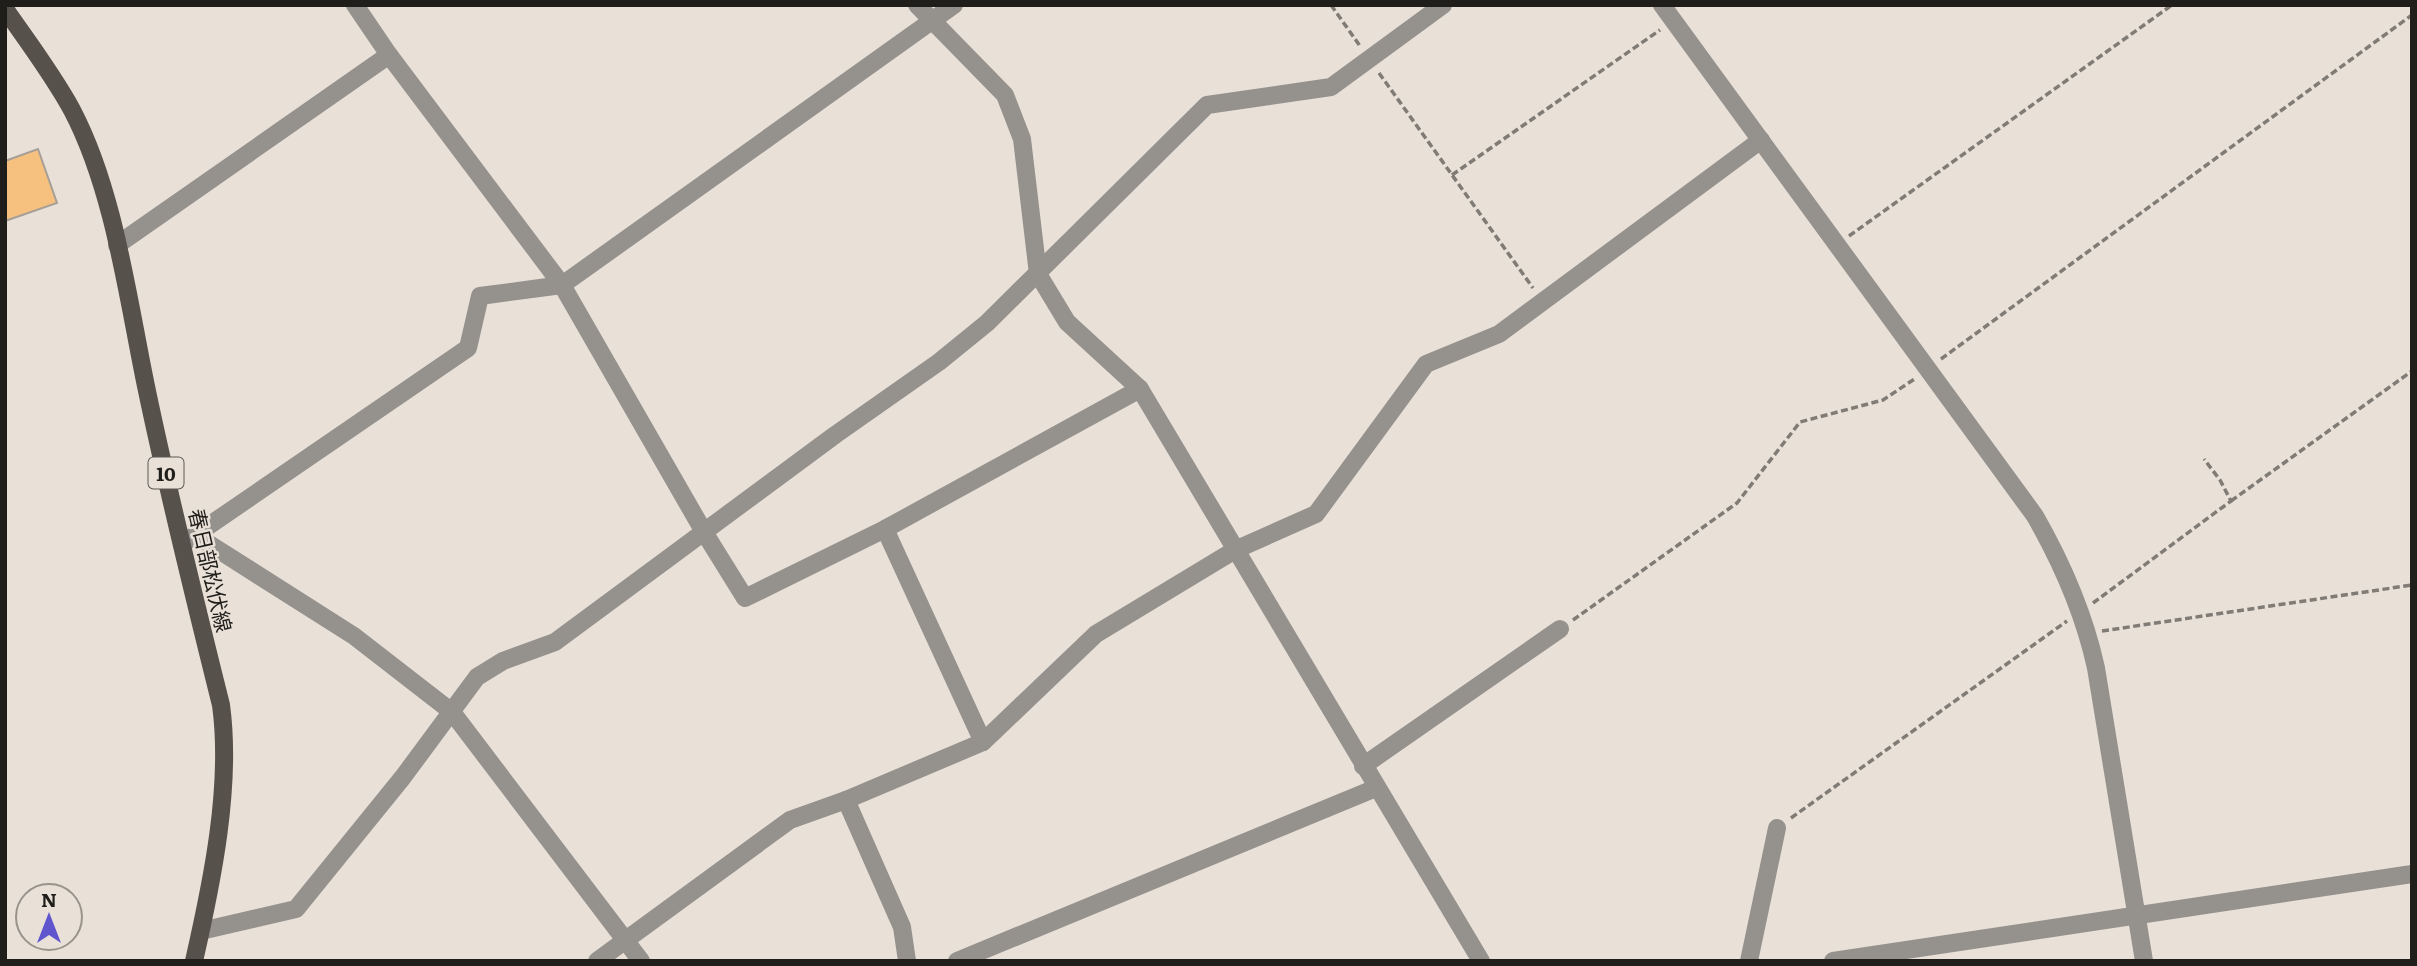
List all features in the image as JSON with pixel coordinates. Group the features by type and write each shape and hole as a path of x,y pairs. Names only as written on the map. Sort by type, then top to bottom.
{"main road":[{"name":"春日部松伏線","path":"5,6 46,66 72,111 92,157 117,245 148,395 188,539 221,705 225,734 220,815 194,961"}],"street":[{"path":"355,5 389,55 562,285 745,598 886,529 1139,389"},
{"path":"917,5 1005,95 1022,139 1038,274 1067,322 1139,389 1480,961"},
{"path":"641,961 452,712 354,636 188,539 468,348 480,296 562,285 954,5"},
{"path":"201,931 296,909 477,677 503,662 555,642 939,362 987,323 1207,105 1331,87 1443,5"},
{"path":"1662,5 2035,516 2063,567 2089,634 2106,720 2144,961"},
{"path":"117,245 389,55"},
{"path":"597,961 790,820 846,800 984,742 1096,634 1235,550 1316,514 1426,364 1499,334 1761,140"},
{"path":"886,529 984,742"},
{"path":"1363,766 1560,629"},
{"path":"957,961 1376,788"},
{"path":"846,800 902,927 906,961"},
{"path":"1749,961 1777,828"},
{"path":"1833,961 2412,874"}],"path":[{"path":"1331,5 1543,302"},
{"path":"1837,244 2172,5"},
{"path":"1560,629 1737,503 1800,422 1883,400 2412,15"},
{"path":"1452,175 1674,21"},
{"path":"1777,828 2412,371"},
{"path":"2204,459 2220,480 2231,501"},
{"path":"2089,634 2412,585"}],"building":[{"path":"38,149 57,203 5,221 5,161"}]}
